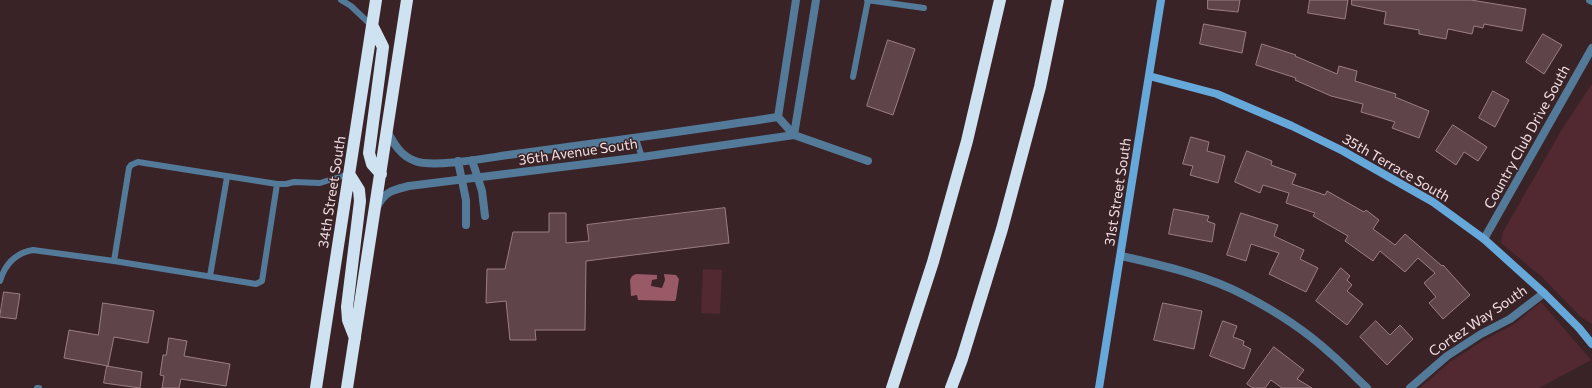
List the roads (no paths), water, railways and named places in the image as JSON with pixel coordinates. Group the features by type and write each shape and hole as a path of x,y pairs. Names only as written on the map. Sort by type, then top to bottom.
{"highway":[{"name":"34th Street South","path":"316,388 376,0"},
{"path":"347,388 356,340 407,0"},
{"path":"892,388 933,262 967,141 1000,0"},
{"path":"951,388 962,359 1002,229 1040,87 1058,0"},
{"path":"373,27 383,48 369,153 372,164 381,174"},
{"path":"349,174 359,190 360,201 347,307 348,320 356,340"}],"street":[{"path":"778,118 796,0"},
{"path":"794,135 816,0"},
{"name":"31st Street South","path":"1099,388 1161,0"},
{"name":"Country Club Drive South","path":"1484,239 1592,48"},
{"name":"35th Terrace South","path":"1149,76 1217,94 1292,126 1343,151 1433,202 1484,239 1544,293 1592,344"},
{"name":"36th Avenue South","path":"387,131 393,143 406,157 415,162 426,164 472,160 778,118 794,135 868,161"},
{"name":"36th Avenue South","path":"375,211 389,191 409,186 642,157 794,135"},
{"path":"472,160 482,191 485,216"},
{"path":"458,161 466,200 466,225"},
{"path":"1121,256 1170,267 1206,279 1245,295 1285,319 1330,353 1367,388"},
{"name":"Cortez Way South","path":"1410,388 1447,356 1481,334 1510,318 1544,293"}],"lane":[{"path":"341,0 356,10 373,27"},
{"path":"853,77 867,0 924,8"},
{"path":"636,138 642,157"},
{"path":"114,261 129,168 131,165 138,162 277,184 294,182 320,183 349,174"},
{"path":"210,276 226,177"},
{"path":"0,281 5,268 10,262 21,254 34,250 114,261 256,284 262,281 277,184"}]}
